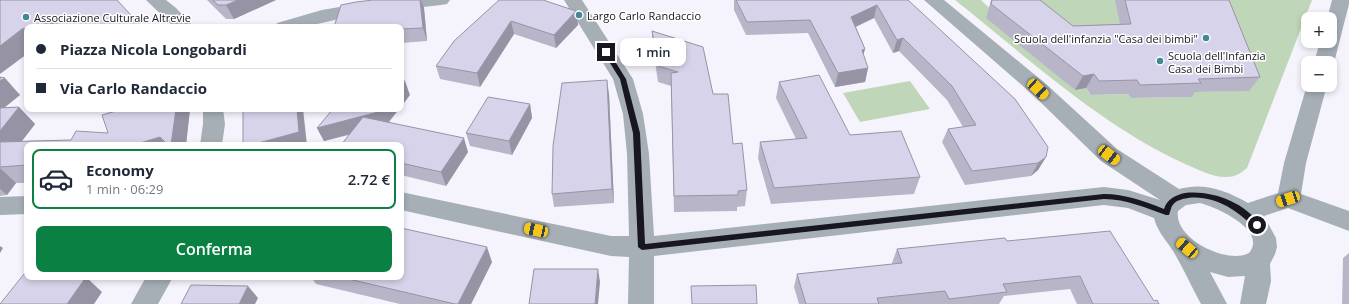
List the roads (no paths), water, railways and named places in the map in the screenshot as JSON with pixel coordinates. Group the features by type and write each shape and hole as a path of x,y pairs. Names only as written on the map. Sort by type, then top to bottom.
{"street":[{"path":"155,0 182,24"},
{"path":"293,24 317,16 360,7 441,0"},
{"path":"573,0 623,79 630,102 636,133 638,154 642,247 641,304"},
{"path":"933,0 1038,89 1109,155 1171,206"},
{"path":"1337,17 1342,0"},
{"path":"1288,199 1295,163 1315,92"},
{"path":"211,142 214,124 213,112"},
{"path":"1180,242 1198,255 1210,261 1235,267 1246,266 1257,262 1265,252 1266,244 1259,227 1245,213 1231,204 1208,196 1187,195 1171,206 1167,222 1172,232 1180,242 1214,304"},
{"path":"404,202 611,246 642,247 1104,196 1115,196 1136,201 1171,206"},
{"path":"1245,213 1288,199 1349,221"},
{"path":"0,206 24,205"},
{"path":"1253,304 1258,281 1257,262"},
{"path":"144,304 158,280"}],"place":[{"name":"Largo Carlo Randaccio","path":"579,15"},
{"name":"Associazione Culturale Altrevie","path":"26,17"},
{"name":"Scuola dell'infanzia \"Casa dei bimbi\"","path":"1206,38"},
{"name":"Scuola dell'Infanzia Casa dei Bimbi","path":"1160,61"}]}
